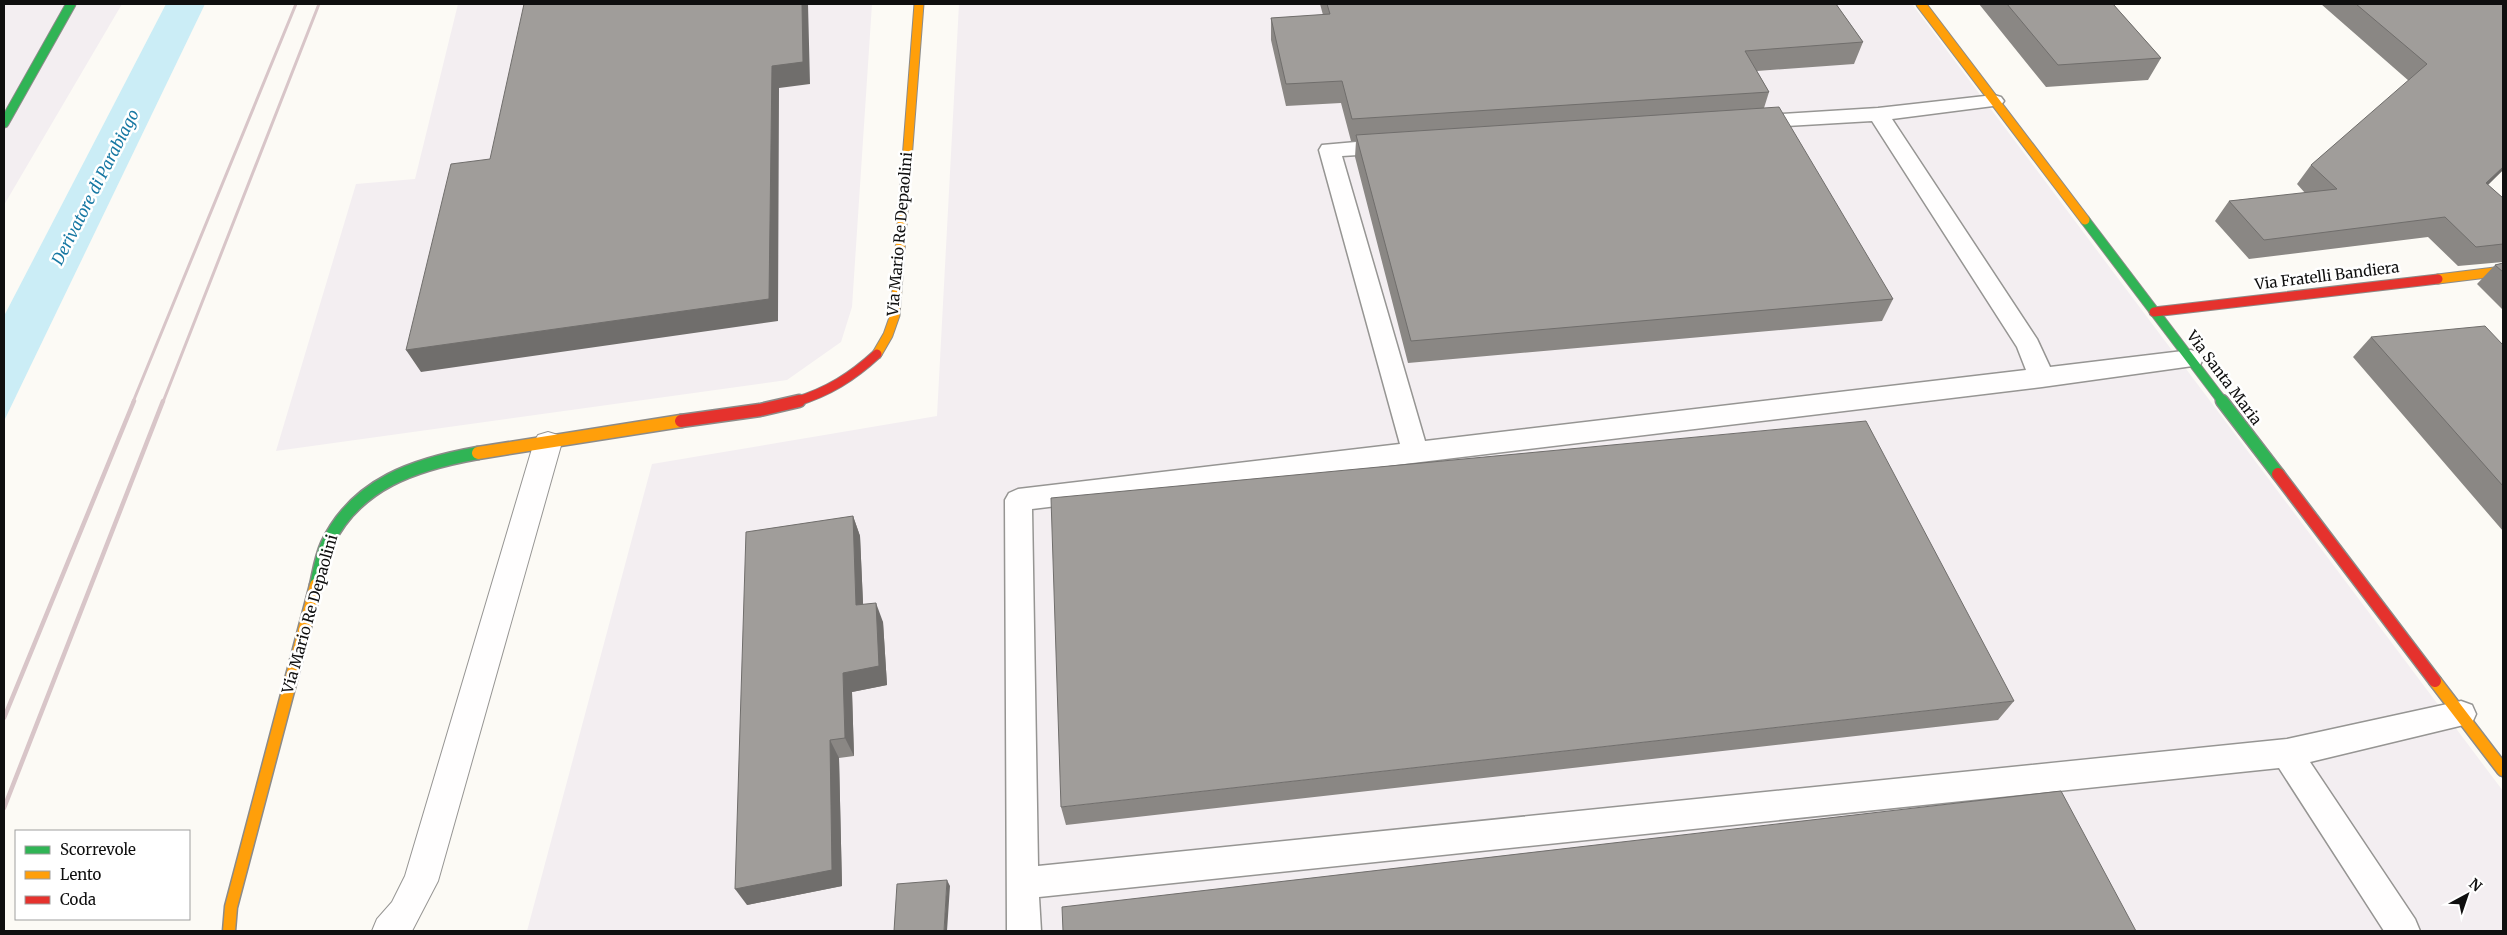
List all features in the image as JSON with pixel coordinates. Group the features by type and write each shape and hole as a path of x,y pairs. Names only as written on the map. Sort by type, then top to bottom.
{"street":[{"path":"4,123 71,4"},
{"name":"Via Mario Re Depaolini","path":"229,931 231,907 243,859 326,546 337,522 357,499 382,481 413,466 443,458 780,406 809,399 836,387 860,372 878,354 890,335 894,315 919,4"},
{"name":"Via Santa Maria","path":"1921,4 2503,770"},
{"name":"Via Fratelli Bandiera","path":"2154,312 2503,271"},
{"path":"389,931 404,914 421,881 548,442"}],"lane":[{"path":"1727,124 1878,114 1994,101"},
{"path":"1878,114 2028,345 2042,378"},
{"path":"1409,145 1330,150 1415,452"},
{"path":"1024,931 1018,500 2191,360"},
{"path":"1022,883 2287,753 2461,714"},
{"path":"2287,753 2403,931"}],"shaded area":[{"path":"4,4 122,4 4,205"},
{"path":"458,4 872,4 852,307 841,342 787,380 276,451 356,184 415,179"},
{"path":"959,4 1912,4 2503,791 2503,931 527,931 652,464 937,416"}],"water":[{"name":"Derivatore di Parabiago","path":"166,4 205,4 4,421 4,316"}],"building":[{"path":"524,4 802,4 803,62 772,66 769,299 406,350 451,164 490,159"},
{"path":"1327,4 1836,4 1863,42 1745,51 1769,92 1352,119 1342,81 1286,84 1271,18 1330,14"},
{"path":"2007,4 2113,4 2161,58 2058,65"},
{"path":"2356,4 2503,4 2503,167 2486,183 2503,198 2503,244 2476,247 2445,217 2264,240 2229,201 2337,189 2311,165 2427,64"},
{"path":"1779,107 1893,299 1411,341 1356,135"},
{"path":"2503,263 2503,272 2495,265"},
{"path":"2485,326 2503,345 2503,486 2371,337"},
{"path":"1866,421 2014,701 1061,807 1051,498"},
{"path":"853,516 856,605 876,603 879,666 843,673 845,738 830,740 832,870 735,889 746,532"},
{"path":"2061,791 2136,931 1063,931 1062,907"},
{"path":"947,880 944,931 894,931 897,884"}],"railway":[{"path":"133,402 296,4"},
{"path":"163,402 319,4"},
{"path":"4,718 134,401"},
{"path":"4,808 163,401"}],"traffic: fast":[{"path":"4,123 71,4"},
{"path":"2085,220 2278,474"},
{"path":"316,585 320,564 327,544 339,523 370,490 410,469 432,462 478,453"}],"traffic: slow":[{"path":"877,354 888,335 895,315 919,4"},
{"path":"1921,4 2085,220"},
{"path":"2438,279 2503,271"},
{"path":"478,453 681,421"},
{"path":"229,931 231,907 316,585"},
{"path":"2435,681 2503,770"}],"traffic: jam":[{"path":"2154,312 2438,279"},
{"path":"681,421 760,410 812,397 836,387 858,373 877,354"},
{"path":"2278,474 2435,681"}]}
